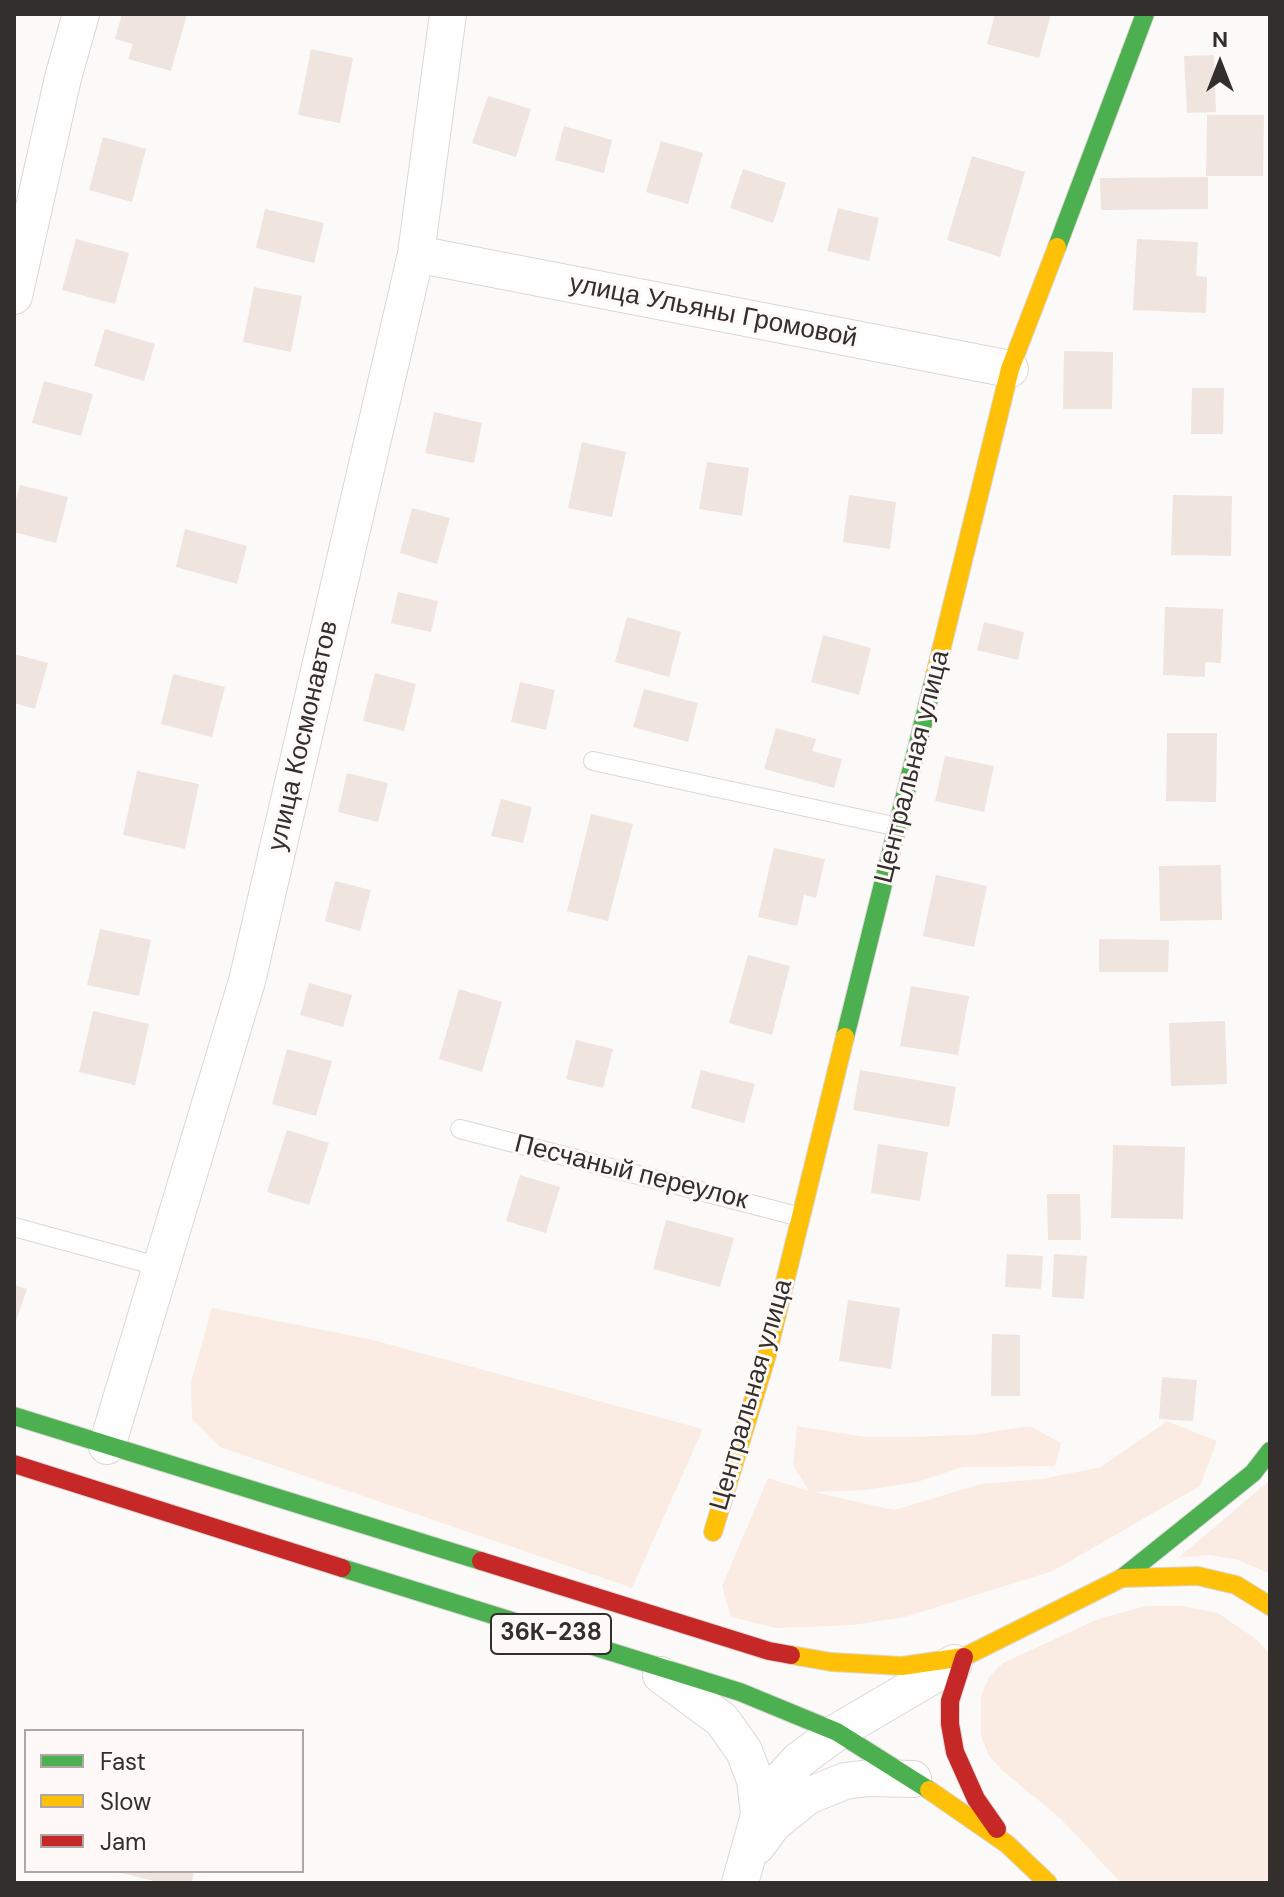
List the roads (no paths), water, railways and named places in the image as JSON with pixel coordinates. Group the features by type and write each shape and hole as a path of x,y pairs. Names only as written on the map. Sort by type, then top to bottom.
{"main road":[{"name":"Центральная улица","path":"713,1532 767,1355 1010,369 1145,14"},
{"path":"14,1416 769,1651 831,1662 902,1666 964,1657 1122,1578 1253,1473 1270,1451"},
{"name":"36К-238","path":"14,1464 740,1692 837,1732 913,1779 1007,1844 1048,1883"},
{"path":"1122,1578 1198,1576 1236,1585 1270,1606"},
{"path":"964,1657 950,1701 955,1752 976,1799 1007,1844"}],"street":[{"path":"14,296 63,78 81,14"},
{"name":"улица Космонавтов","path":"107,1446 247,981 416,254 448,14"},
{"name":"улица Ульяны Громовой","path":"416,254 1010,369"},
{"path":"743,1871 759,1815 775,1786 799,1760 837,1732 964,1657"},
{"path":"647,1665 722,1720 750,1765 759,1815"},
{"path":"743,1871 773,1824 808,1796 845,1781 913,1779"}],"lane":[{"path":"593,761 898,827"},
{"name":"Песчаный переулок","path":"460,1129 801,1217"},
{"path":"14,1227 161,1267"}]}
